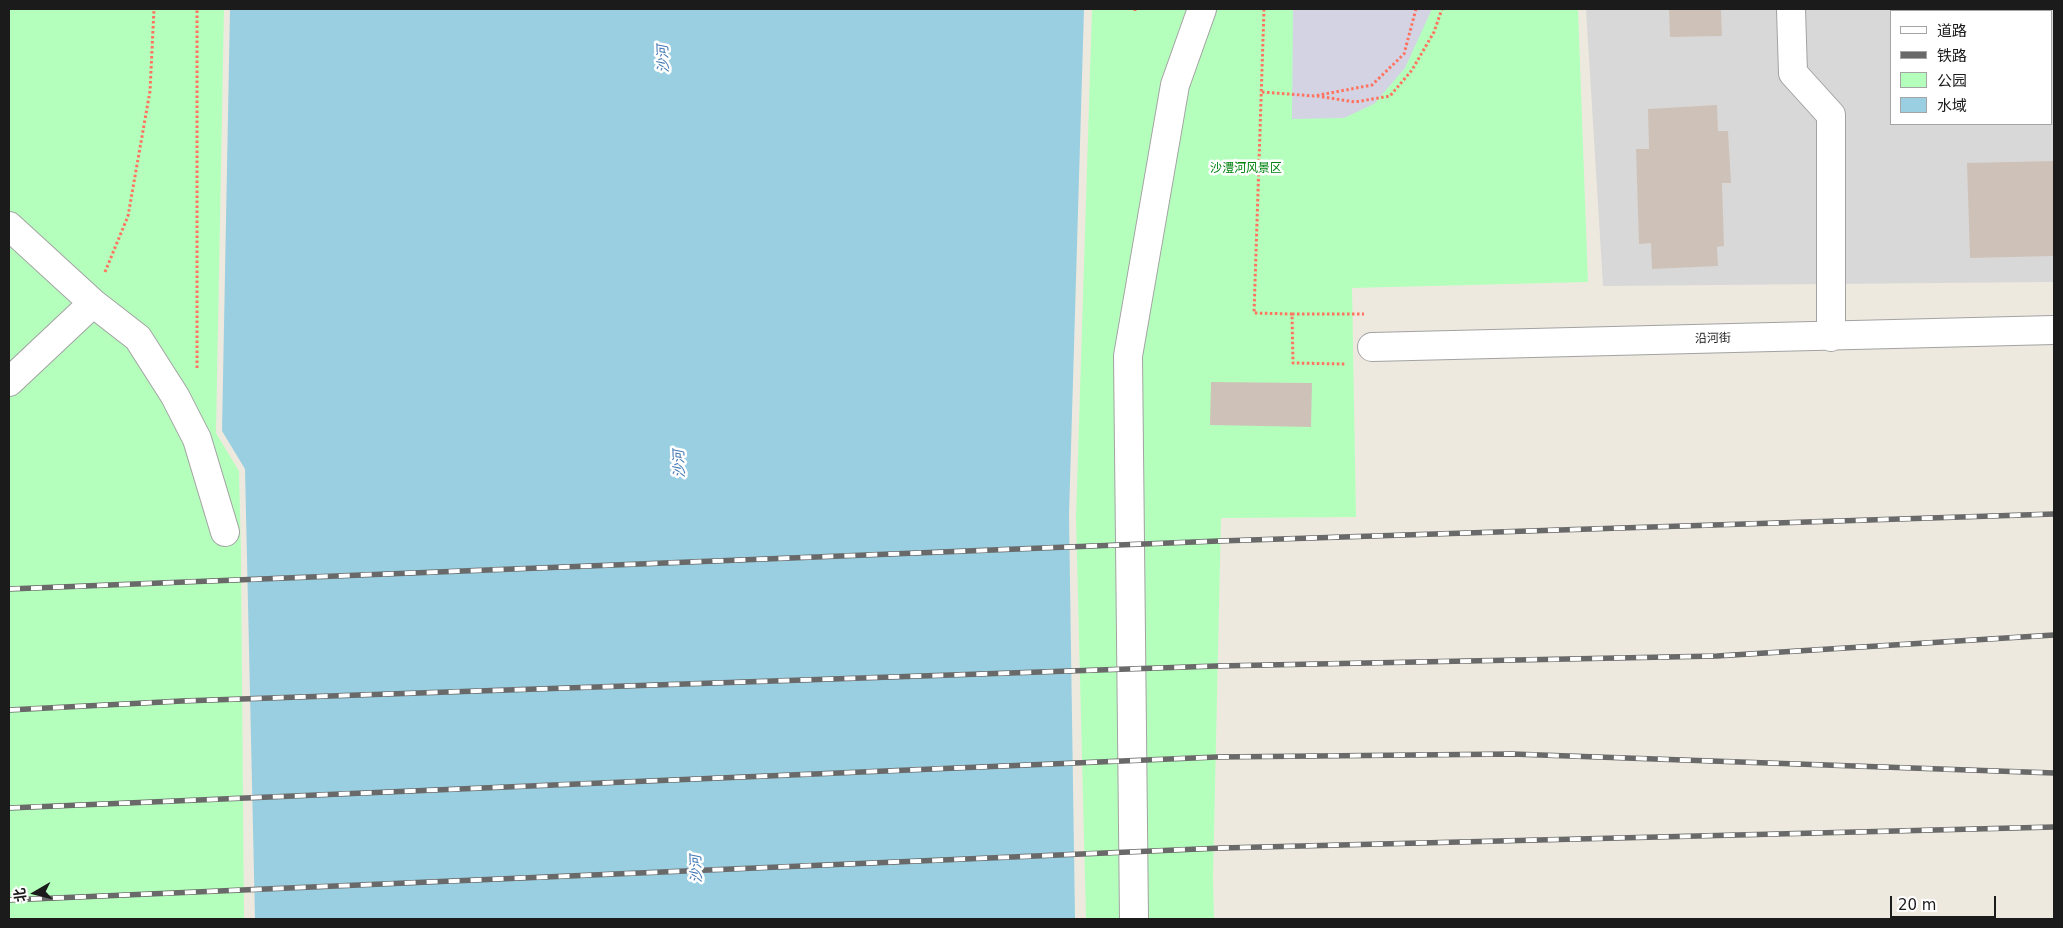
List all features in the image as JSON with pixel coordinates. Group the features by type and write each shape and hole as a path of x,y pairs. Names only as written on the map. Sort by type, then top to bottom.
{"street":[{"path":"1134,919 1128,356 1175,85 1202,9"},
{"path":"1791,9 1793,73 1831,116 1831,337"},
{"path":"9,226 93,303 138,338 175,396 197,439 225,532"},
{"path":"9,382 93,303"},
{"name":"沿河街","path":"1372,347 2054,330"}],"path":[{"path":"93,303 128,216 150,91 154,9"},
{"path":"175,396 196,386 197,9"},
{"path":"1264,9 1254,313 1371,314 1372,364 1293,363 1292,314"},
{"path":"1314,96 1372,85 1404,54 1416,9"},
{"path":"1262,92 1314,96 1355,102 1390,96 1412,70 1434,32 1442,9"}],"shaded area":[{"path":"1293,9 1432,9 1405,68 1374,104 1344,118 1292,119"},
{"path":"1586,9 2054,9 2054,282 1603,286"}],"green space":[{"path":"9,9 224,9 216,433 239,471 244,919 9,919"},
{"name":"沙澧河风景区","path":"1092,9 1578,9 1588,282 1352,288 1356,517 1221,518 1213,878 1214,919 1086,919 1076,518"}],"water":[{"name":"沙河","path":"230,9 1084,9 1069,515 1075,919 255,919 245,469 222,431"}],"building":[{"path":"1669,9 1721,9 1722,36 1670,37"},
{"path":"1717,105 1718,131 1728,131 1731,183 1722,183 1724,246 1717,247 1718,266 1652,269 1651,243 1639,244 1636,149 1649,149 1648,109"},
{"path":"2054,161 2054,256 1970,258 1967,163"},
{"path":"1211,382 1312,383 1311,427 1210,425"}],"railway":[{"path":"9,589 1219,541 2054,514"},
{"path":"9,710 182,701 1217,666 1717,656 2054,635"},
{"path":"9,808 1217,757 1512,754 2054,773"},
{"path":"9,900 1222,848 2054,827"}]}
